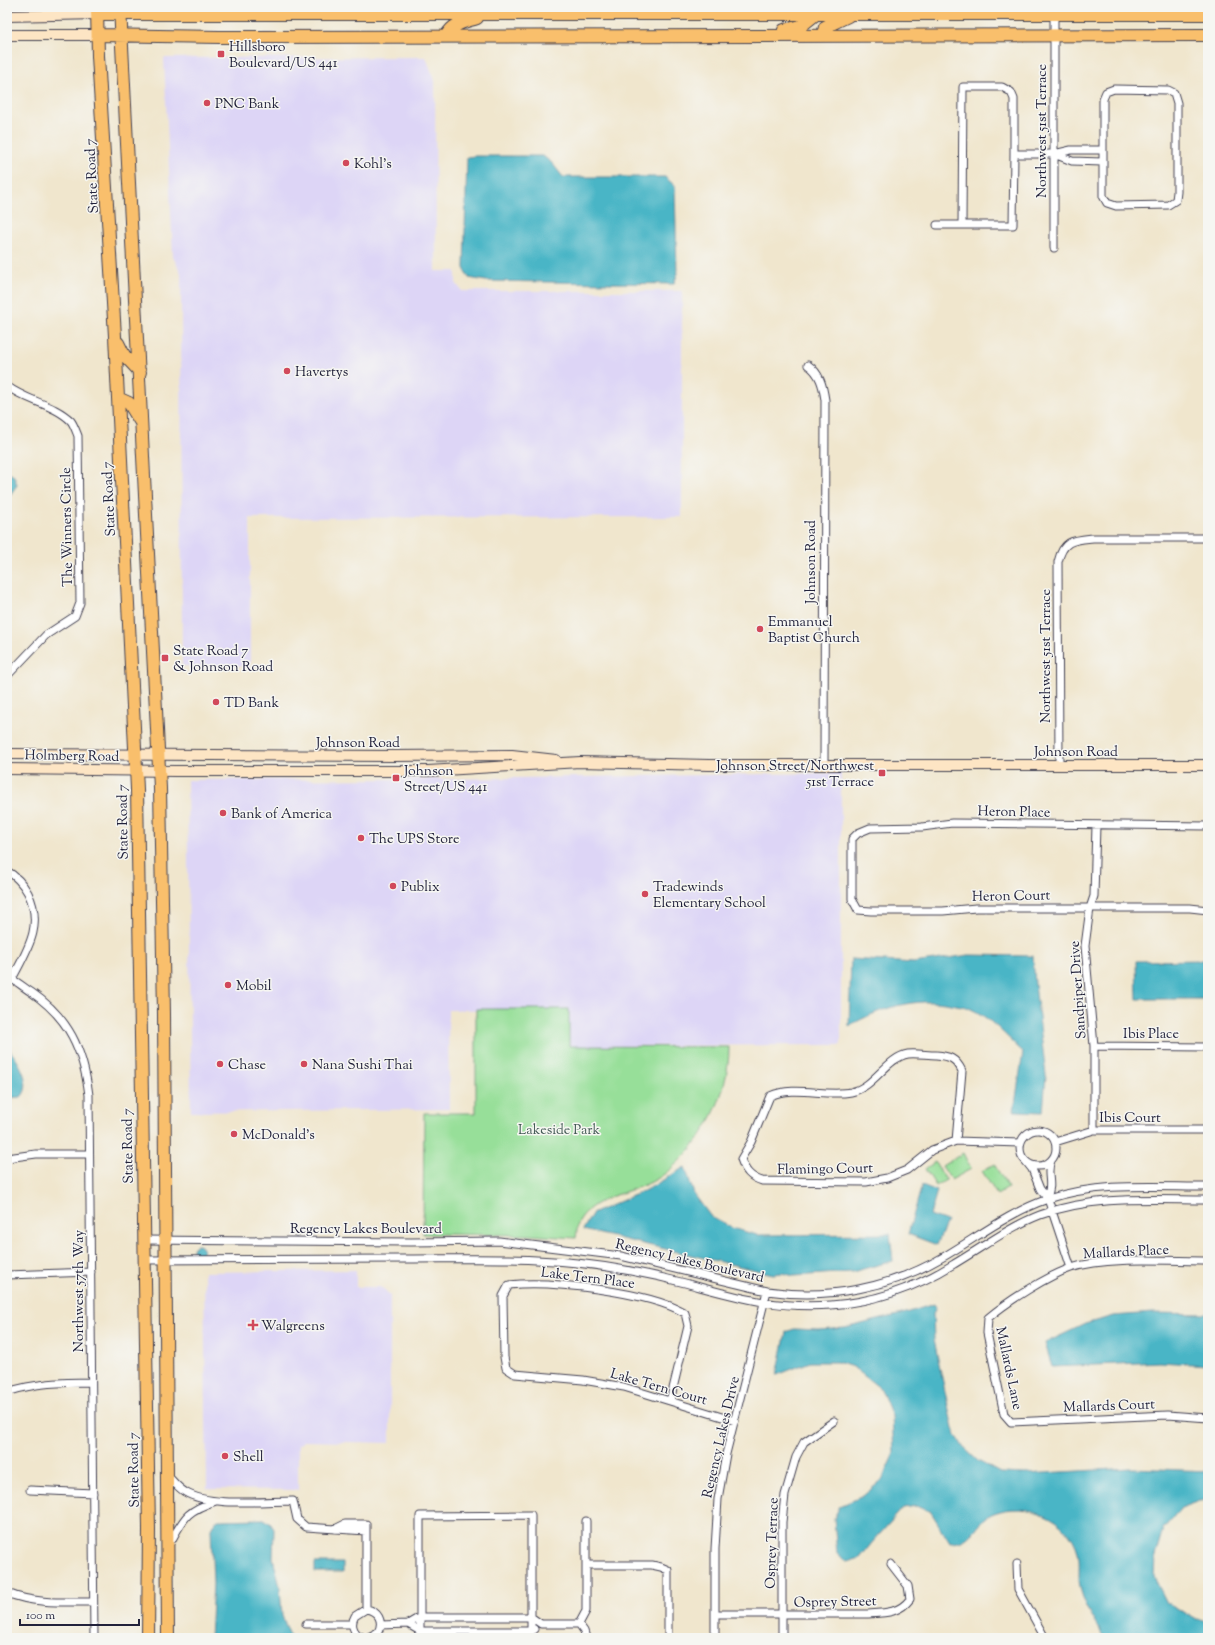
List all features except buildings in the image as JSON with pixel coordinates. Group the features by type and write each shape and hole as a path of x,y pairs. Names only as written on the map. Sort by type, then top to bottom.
{"main road":[{"path":"97,10 456,14 1208,14"},
{"name":"State Road 7","path":"97,10 115,336 136,770 149,1529 148,1638"},
{"path":"121,11 143,426 159,771 164,977 168,1638"},
{"path":"823,35 825,27 854,13"},
{"path":"421,36 446,24 456,14"},
{"path":"447,36 451,29 456,25 490,14"},
{"path":"741,35 795,28 805,24 816,14"},
{"path":"98,35 1208,35"},
{"path":"115,336 124,356 140,372"},
{"path":"118,398 129,403 143,426"}],"street":[{"path":"7,16 97,10"},
{"name":"Northwest 51st Terrace","path":"1054,14 1054,248"},
{"path":"7,35 98,35"},
{"path":"937,225 962,225 1013,225 1014,99 1011,92 1002,87 963,88 962,225"},
{"path":"1114,89 1168,90 1174,93 1177,103 1176,200 1168,205 1116,206 1107,203 1103,196 1102,150 1103,99 1106,92 1114,89"},
{"path":"1014,154 1054,154 1071,150 1102,150"},
{"path":"1054,154 1072,161 1102,162"},
{"name":"Johnson Road","path":"808,365 815,369 822,384 825,400 824,765"},
{"name":"The Winners Circle","path":"7,386 14,392 62,414 72,422 78,436 80,603 75,616 46,635 7,676"},
{"name":"Northwest 51st Terrace","path":"1059,766 1058,562 1063,548 1068,543 1077,540 1093,538 1208,538"},
{"name":"Holmberg Road","path":"7,754 135,755"},
{"name":"Johnson Road","path":"135,755 512,755 580,762"},
{"path":"450,770 457,764 495,763 503,761 512,755"},
{"name":"Johnson Road","path":"136,770 450,770 580,762 824,765 1208,765"},
{"name":"Holmberg Road","path":"7,769 136,770"},
{"name":"Heron Place","path":"851,867 852,839 858,833 870,828 922,827 952,823 1208,826"},
{"name":"Sandpiper Drive","path":"1094,1130 1094,1046 1085,946 1090,908 1094,896 1096,825"},
{"name":"Heron Court","path":"851,867 852,899 858,910 871,912 976,908 1190,908 1208,910"},
{"path":"7,872 13,874 24,886 34,905 36,924 30,945 10,978"},
{"name":"Northwest 57th Way","path":"10,978 46,1003 65,1023 77,1045 86,1071 89,1095 94,1638"},
{"name":"Ibis Place","path":"1094,1046 1208,1047"},
{"name":"Flamingo Court","path":"956,1141 962,1071 958,1063 949,1056 908,1054 894,1060 862,1088 850,1092 781,1091 770,1096 751,1142 741,1159 744,1168 751,1177 762,1181 866,1182 887,1178 907,1170 932,1150 956,1141 1020,1143"},
{"path":"1047,1198 1051,1185 1049,1172 1051,1161 1055,1152 1055,1142 1048,1133 1037,1130 1027,1134 1020,1143 1020,1149 1024,1160 1032,1169 1040,1189 1047,1198 1071,1268"},
{"name":"Ibis Court","path":"1055,1142 1094,1130 1208,1130"},
{"path":"7,1158 36,1154 89,1154"},
{"path":"1024,1160 1028,1164 1040,1166 1051,1161"},
{"name":"Regency Lakes Boulevard","path":"144,1240 396,1242 499,1241 621,1256 767,1291 786,1294 843,1292 894,1280 922,1269 1012,1214 1047,1198 1088,1190 1112,1188 1208,1187"},
{"name":"Regency Lakes Boulevard","path":"144,1260 443,1259 575,1262 644,1273 764,1304 814,1306 834,1305 882,1296 926,1279 951,1266 1008,1230 1052,1211 1084,1202 1108,1200 1208,1200"},
{"name":"Mallards Place","path":"988,1318 1043,1282 1071,1268 1092,1263 1208,1261"},
{"path":"7,1276 91,1272"},
{"name":"Lake Tern Place","path":"506,1368 504,1357 503,1296 509,1285 522,1283 594,1289 633,1295 673,1306 685,1313 688,1326 670,1401"},
{"name":"Regency Lakes Drive","path":"715,1638 718,1499 735,1421 767,1291"},
{"name":"Mallards Lane","path":"988,1318 987,1333 1004,1414 1011,1422"},
{"name":"Lake Tern Court","path":"506,1368 515,1374 583,1380 624,1387 735,1421"},
{"path":"7,1392 23,1386 52,1383 91,1382"},
{"name":"Mallards Court","path":"1011,1422 1168,1415 1208,1418"},
{"name":"Osprey Terrace","path":"782,1638 782,1522 785,1495 796,1457 804,1442 834,1421"},
{"path":"167,1474 185,1492 216,1501 293,1501 297,1518 306,1527 366,1532"},
{"path":"30,1490 93,1493"},
{"path":"168,1546 185,1517 193,1510 216,1501"},
{"path":"420,1634 420,1516 531,1516 531,1634"},
{"path":"579,1624 586,1611 586,1521"},
{"path":"335,1529 345,1524 366,1524 366,1609"},
{"name":"Osprey Street","path":"715,1614 866,1614 889,1612 904,1606 910,1599 908,1586 891,1564"},
{"path":"1017,1564 1018,1589 1045,1638"},
{"path":"586,1565 652,1565 668,1570 668,1638"},
{"path":"7,1593 18,1598 48,1602 93,1602"},
{"path":"366,1609 375,1612 381,1625 378,1632 367,1638 358,1636 352,1624 355,1616 366,1609"},
{"path":"381,1625 408,1624 420,1617 531,1617 541,1624 579,1624"},
{"path":"306,1624 352,1624"},
{"path":"408,1624 420,1634 531,1634 541,1624"},
{"path":"579,1624 584,1631 586,1638"}],"shaded area":[{"path":"426,57 435,81 436,271 456,271 456,283 462,291 682,291 682,517 250,518 250,666 182,666 181,273 173,257 164,58"},
{"path":"841,773 841,1045 569,1046 569,1009 448,1010 449,1109 191,1112 187,780 448,779"},
{"path":"356,1270 356,1287 380,1287 390,1296 390,1443 304,1441 298,1445 298,1490 207,1489 204,1272"}],"green space":[{"name":"Lakeside Park","path":"476,1009 569,1009 569,1046 729,1047 728,1066 719,1102 701,1134 677,1163 653,1181 606,1199 586,1211 579,1221 576,1238 528,1235 423,1234 424,1113 476,1113"},
{"path":"963,1153 971,1169 951,1180 942,1166"},
{"path":"935,1162 946,1180 936,1186 925,1169"},
{"path":"994,1164 1008,1188 997,1195 982,1171"}],"water":[{"path":"543,156 552,163 563,177 665,177 675,186 677,275 674,284 486,281 469,278 464,268 467,157"},
{"path":"7,472 14,476 17,485 7,499"},
{"path":"969,955 1033,956 1046,1075 1043,1112 1014,1111 1023,1052 991,1022 969,1008 937,1002 911,1003 885,1009 849,1026 851,959 914,963"},
{"path":"1208,960 1208,999 1137,999 1136,961"},
{"path":"7,1047 19,1064 25,1078 25,1092 21,1097 7,1098"},
{"path":"685,1167 694,1194 711,1217 732,1228 757,1235 890,1234 893,1261 852,1272 794,1276 782,1273 773,1274 583,1230 592,1214 648,1189"},
{"path":"922,1185 937,1191 930,1215 947,1221 937,1245 908,1234"},
{"path":"196,1245 200,1245 202,1246 202,1254 196,1255 193,1252 193,1248"},
{"path":"934,1304 936,1307 933,1314 934,1340 953,1429 963,1447 978,1461 1000,1473 1026,1474 1132,1468 1208,1471 1208,1500 1200,1501 1181,1508 1163,1529 1155,1556 1154,1577 1167,1603 1197,1620 1208,1621 1208,1638 1104,1638 1083,1597 1079,1582 1079,1557 1073,1540 1066,1529 1056,1521 1045,1515 1032,1511 1019,1509 994,1513 988,1516 965,1539 950,1543 931,1512 917,1506 903,1508 860,1558 847,1562 837,1554 834,1518 840,1506 863,1496 882,1480 894,1453 892,1416 881,1389 853,1367 837,1362 810,1362 777,1375 786,1332 794,1329 819,1330 845,1328 906,1313"},
{"path":"1152,1313 1208,1314 1208,1365 1160,1362 1052,1367 1045,1343 1085,1324 1113,1316"},
{"path":"264,1519 270,1523 274,1529 273,1558 280,1587 282,1616 291,1638 210,1638 213,1584 211,1529 213,1524 218,1520"},
{"path":"315,1563 343,1563 343,1572 315,1572"}],"place":[{"name":"Hillsboro Boulevard/US 441","path":"221,54"},
{"name":"PNC Bank","path":"207,103"},
{"name":"Kohl's","path":"346,163"},
{"name":"Havertys","path":"287,371"},
{"name":"Emmanuel Baptist Church","path":"760,629"},
{"name":"State Road 7 & Johnson Road","path":"165,658"},
{"name":"TD Bank","path":"216,702"},
{"name":"Johnson Street/Northwest 51st Terrace","path":"882,773"},
{"name":"Johnson Street/US 441","path":"396,778"},
{"name":"Bank of America","path":"223,813"},
{"name":"The UPS Store","path":"361,838"},
{"name":"Publix","path":"393,886"},
{"name":"Tradewinds Elementary School","path":"645,894"},
{"name":"Mobil","path":"228,985"},
{"name":"Chase","path":"220,1064"},
{"name":"Nana Sushi Thai","path":"304,1064"},
{"name":"McDonald's","path":"234,1134"},
{"name":"Walgreens","path":"253,1325"},
{"name":"Shell","path":"225,1456"}]}
